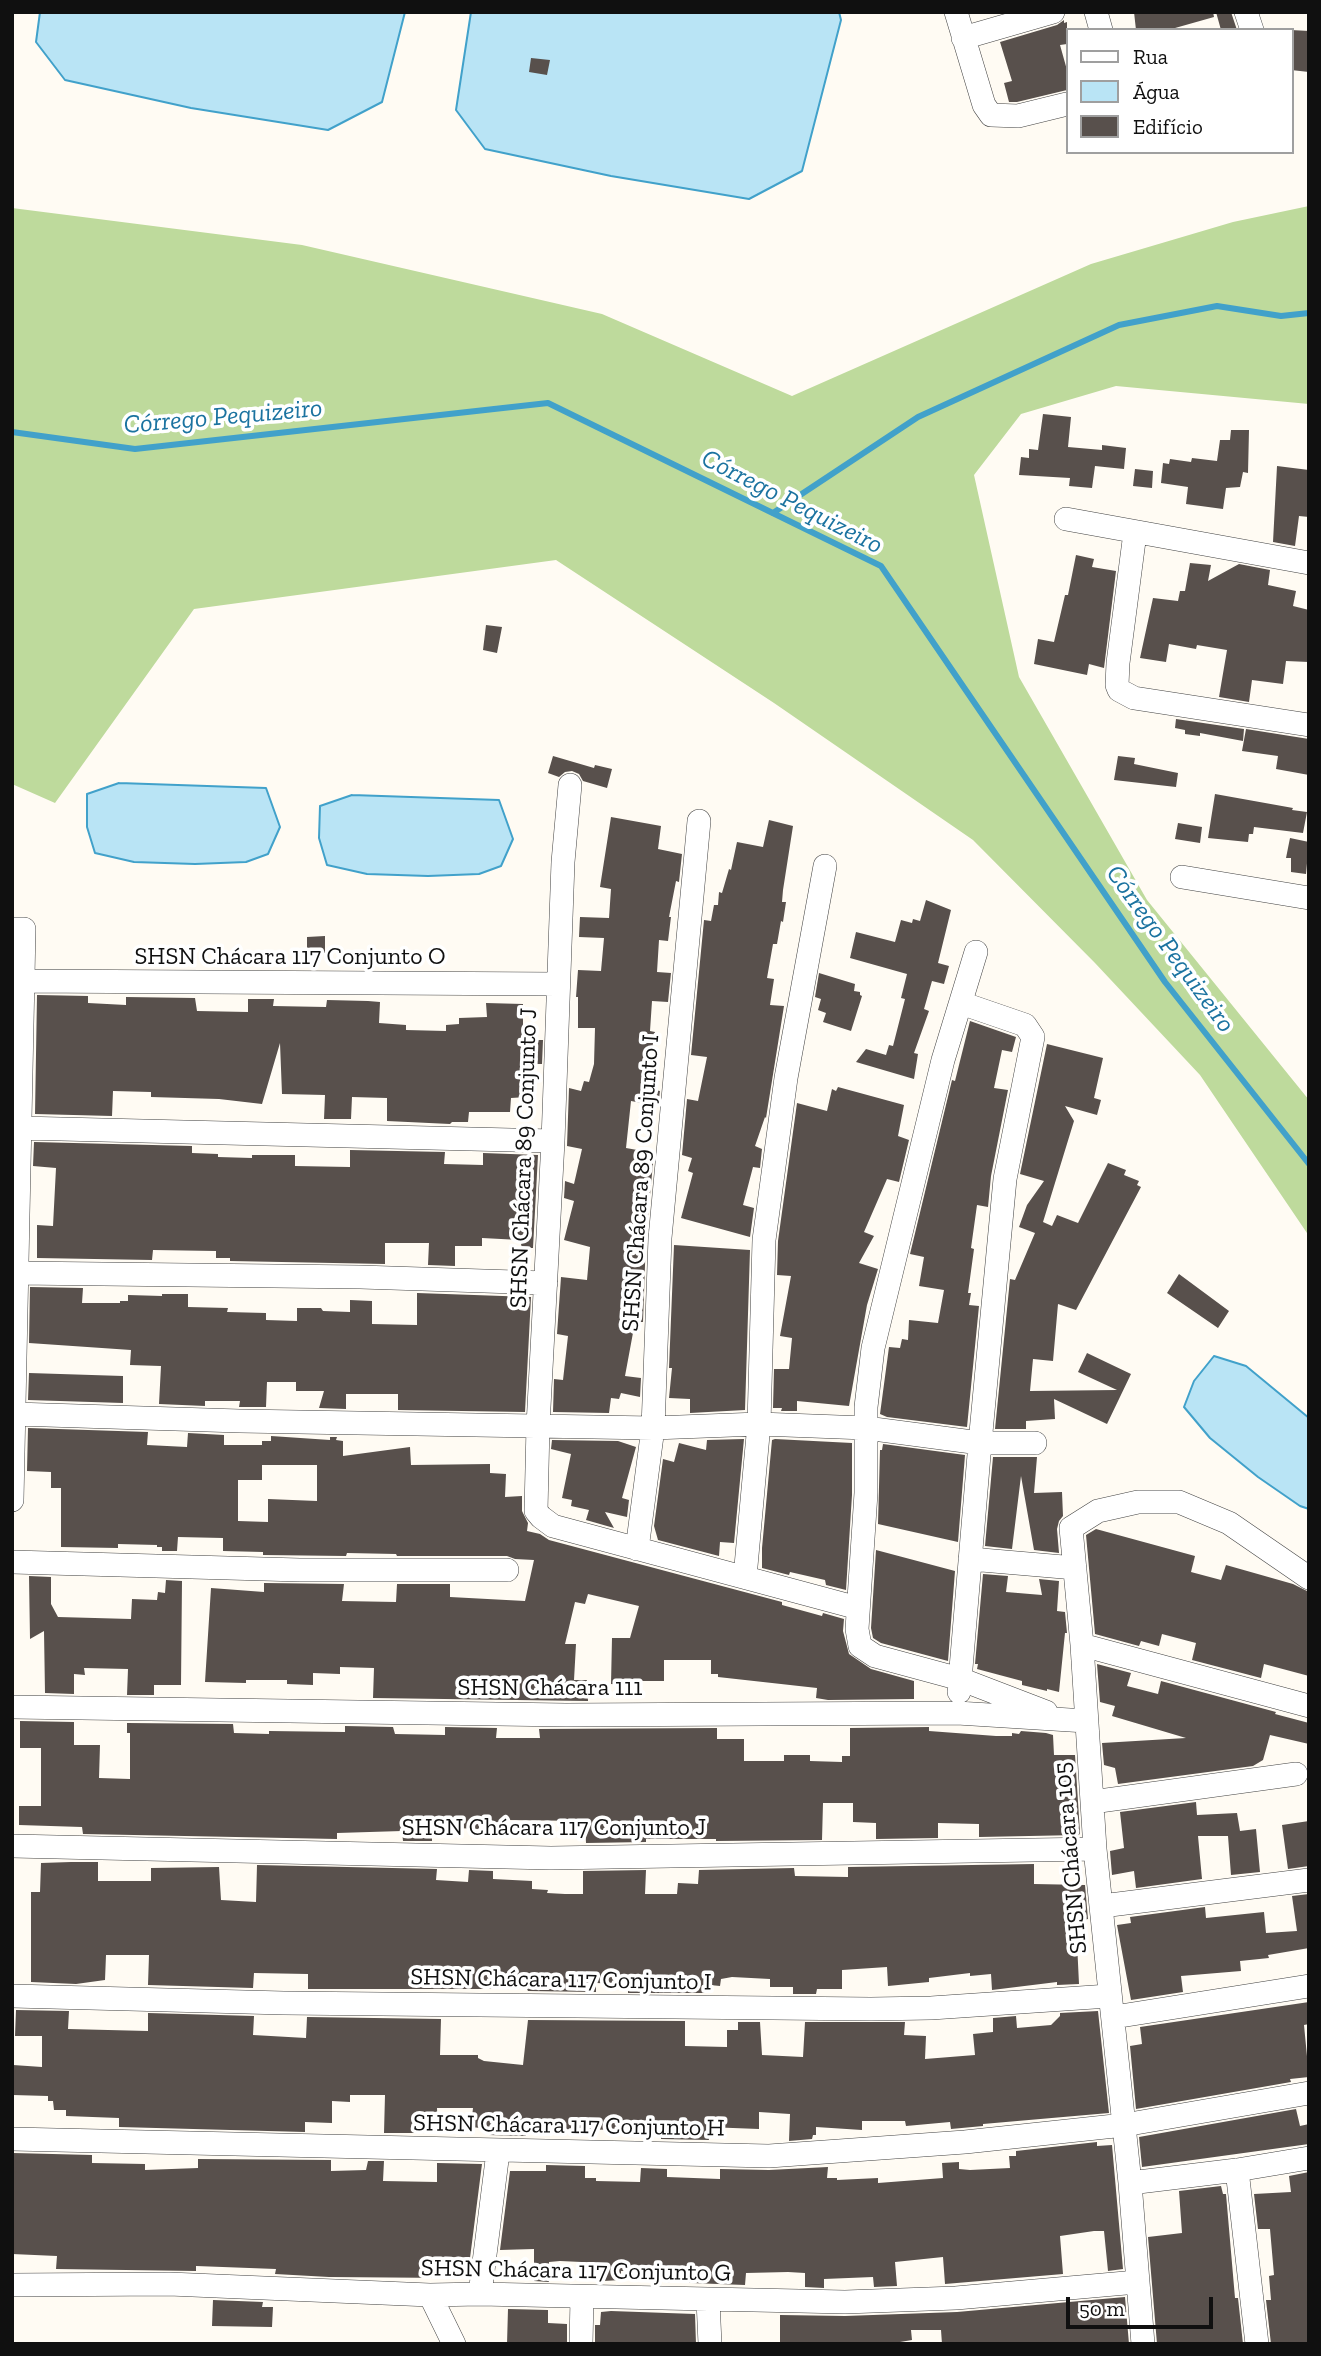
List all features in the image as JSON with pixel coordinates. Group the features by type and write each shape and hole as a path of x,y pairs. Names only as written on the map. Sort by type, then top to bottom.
{"street":[{"path":"956,12 984,105 991,115 1018,116 1066,104"},
{"path":"963,38 1053,12"},
{"path":"1066,519 1309,563"},
{"path":"1135,533 1118,663 1119,690 1134,698 1309,725"},
{"name":"SHSN Chácara 89 Conjunto J","path":"570,785 563,862 536,1511 553,1525 637,1549"},
{"name":"SHSN Chácara 89 Conjunto I","path":"637,1549 653,1428 660,1238 699,821"},
{"path":"745,1577 759,1424 764,1240 786,1078 825,866"},
{"path":"1182,877 1309,898"},
{"path":"12,1500 17,1273 15,1214 20,1128 17,1065 22,981 18,929"},
{"path":"976,952 943,1060 876,1336 866,1407 866,1506 857,1629 860,1646 874,1656 960,1679 1075,1720"},
{"name":"SHSN Chácara 117 Conjunto O","path":"22,981 558,984"},
{"path":"957,1713 1005,1179 1033,1037 1025,1025 961,1003"},
{"path":"20,1128 553,1141"},
{"path":"17,1273 360,1277 546,1283"},
{"path":"14,1414 653,1428 759,1424 866,1428 980,1443 1035,1443"},
{"name":"SHSN Chácara 105","path":"1143,2344 1130,2183 1092,1801 1075,1720 1082,1645 1071,1528 1098,1511 1138,1502 1180,1502 1229,1523 1309,1578"},
{"path":"637,1549 858,1608"},
{"path":"970,1559 1075,1568"},
{"path":"12,1562 300,1570 507,1570"},
{"path":"1082,1645 1309,1706"},
{"name":"SHSN Chácara 111","path":"12,1707 566,1715 957,1713 1075,1720"},
{"path":"1092,1801 1296,1774"},
{"name":"SHSN Chácara 117 Conjunto J","path":"12,1846 551,1858 1095,1849"},
{"path":"1102,1906 1309,1880"},
{"name":"SHSN Chácara 117 Conjunto I","path":"12,1996 284,2003 871,2009 1112,2006 1309,1986"},
{"name":"SHSN Chácara 117 Conjunto H","path":"12,2139 769,2156 964,2142 1124,2125 1309,2093"},
{"path":"480,2294 498,2152"},
{"path":"1130,2183 1309,2158"},
{"path":"1237,2170 1256,2344"},
{"name":"SHSN Chácara 117 Conjunto G","path":"12,2285 169,2284 430,2295 845,2302 956,2298 1137,2282"},
{"path":"430,2295 454,2344"},
{"path":"581,2344 582,2298"},
{"path":"708,2300 710,2344"}],"green space":[{"path":"1309,206 1309,404 1116,386 1021,414 974,475 1019,677 1147,900 1309,1100 1309,1236 1200,1075 1095,963 973,840 774,703 556,560 194,609 55,803 12,784 12,208 302,245 602,314 792,396 1091,264 1233,222"}],"water":[{"path":"40,12 405,12 382,102 328,130 191,108 65,80 36,42"},
{"path":"471,12 839,12 841,20 802,171 749,199 611,176 485,149 456,110"},
{"path":"119,783 266,788 280,827 268,854 246,862 134,862 95,853 87,827 87,794"},
{"path":"352,795 499,800 513,839 501,866 479,874 367,874 327,865 319,838 320,806"},
{"path":"1214,1356 1246,1366 1309,1418 1309,1509 1300,1506 1258,1477 1210,1438 1184,1407 1194,1381"}],"building":[{"path":"1134,12 1213,12 1214,17 1175,28 1136,28"},
{"path":"1216,12 1231,12 1236,28 1220,28"},
{"path":"1064,20 1064,23 1067,22 1066,44 1060,45 1066,66 1066,90 1009,102 1004,83 1012,81 1000,42 1057,25"},
{"path":"1293,30 1309,31 1309,72 1293,70"},
{"path":"531,58 550,60 547,75 529,72"},
{"path":"1043,414 1071,417 1068,447 1102,450 1102,445 1126,448 1124,469 1095,466 1092,488 1069,486 1070,478 1019,475 1021,457 1029,458 1029,449 1038,450"},
{"path":"1231,430 1249,430 1248,473 1243,472 1240,487 1226,488 1223,509 1186,504 1188,487 1161,483 1163,463 1169,464 1170,459 1191,462 1192,458 1217,461 1220,440 1230,440"},
{"path":"1277,466 1309,470 1309,517 1299,516 1295,546 1273,542"},
{"path":"1135,469 1153,471 1152,488 1133,486"},
{"path":"1076,555 1094,559 1092,567 1116,571 1104,668 1089,664 1087,675 1034,664 1038,639 1054,642"},
{"path":"1190,563 1211,565 1208,581 1239,564 1270,570 1268,585 1296,591 1293,606 1309,610 1309,662 1286,661 1283,684 1252,680 1249,702 1219,697 1227,650 1197,645 1196,649 1169,644 1166,662 1140,658 1153,598 1178,601 1180,591 1185,591"},
{"path":"486,625 502,627 497,653 483,650"},
{"path":"1176,719 1244,729 1243,741 1200,733 1200,736 1185,734 1185,730 1175,728"},
{"path":"1246,729 1309,739 1309,775 1276,769 1278,756 1242,751"},
{"path":"553,756 594,768 595,765 612,769 607,788 583,781 579,774 572,771 559,777 548,773"},
{"path":"1118,756 1135,758 1134,764 1178,773 1176,787 1114,780"},
{"path":"1215,794 1307,812 1303,833 1254,827 1248,842 1208,838"},
{"path":"611,817 661,826 658,849 682,854 679,882 676,881 669,917 668,941 659,940 657,972 671,973 668,1002 652,1001 650,1031 655,1032 645,1088 660,1091 658,1106 631,1101 626,1148 654,1153 646,1237 643,1322 635,1322 625,1376 641,1378 640,1397 621,1393 619,1399 611,1398 609,1413 553,1412 554,1379 563,1380 568,1336 557,1334 561,1277 587,1280 590,1247 564,1240 574,1201 564,1198 565,1181 574,1184 582,1149 567,1146 569,1088 581,1091 584,1081 589,1082 594,1064 595,1028 578,1028 578,970 601,971 604,938 579,937 580,917 609,918 611,889 600,887"},
{"path":"769,820 793,826 783,890 782,902 786,902 783,922 781,921 777,944 773,944 767,978 774,979 770,1005 784,1006 766,1118 755,1146 762,1149 760,1168 753,1167 743,1205 754,1208 750,1237 681,1218 693,1173 688,1171 692,1158 682,1155 687,1099 698,1101 707,1057 691,1055 704,920 711,921 714,905 718,905 719,892 722,893 729,869 731,870 737,842 763,847"},
{"path":"1178,823 1202,827 1200,843 1175,839"},
{"path":"1290,838 1309,842 1306,874 1291,872 1291,858 1286,858"},
{"path":"926,900 951,910 938,963 949,966 944,984 932,981 924,1009 929,1011 914,1053 918,1054 914,1079 856,1062 866,1049 886,1055 889,1045 893,1046 905,999 901,998 907,974 850,958 856,932 895,942 901,920 912,923 913,919 920,921"},
{"path":"325,936 325,953 307,954 307,937"},
{"path":"819,973 855,984 854,991 860,992 862,996 851,1031 823,1022 826,1013 818,1010 821,999 815,997"},
{"path":"37,995 88,996 88,1003 126,1005 126,997 195,998 197,1011 248,1012 248,999 274,999 273,1006 326,1007 327,1000 380,1002 379,1023 406,1025 406,1030 446,1031 446,1025 459,1024 459,1018 487,1017 486,1003 523,1004 523,1040 543,1040 542,1064 536,1064 535,1076 528,1075 527,1097 511,1098 510,1112 469,1112 468,1122 450,1124 387,1121 387,1098 352,1097 351,1119 324,1119 325,1095 282,1094 280,1043 262,1104 219,1099 151,1097 151,1092 113,1091 112,1116 35,1114"},
{"path":"970,1021 1016,1037 1012,1052 1002,1050 994,1088 1008,1090 991,1176 988,1207 977,1205 971,1248 974,1249 969,1305 979,1306 967,1427 880,1414 889,1347 900,1348 902,1339 908,1340 909,1320 938,1323 944,1290 919,1286 924,1257 910,1254 952,1080 955,1081"},
{"path":"1047,1044 1103,1058 1094,1098 1101,1100 1097,1115 1065,1106 1074,1121 1043,1222 1052,1226 1057,1215 1078,1223 1108,1163 1126,1170 1124,1175 1139,1181 1137,1185 1141,1187 1076,1310 1058,1304 1053,1361 1033,1359 1030,1391 1117,1390 1078,1372 1087,1353 1131,1374 1107,1424 1054,1399 1055,1419 1026,1421 1026,1429 995,1429 1010,1279 1015,1280 1035,1233 1019,1227 1027,1205 1044,1181 1020,1174"},
{"path":"838,1087 904,1105 898,1136 909,1140 899,1182 887,1179 864,1232 874,1236 859,1263 878,1269 867,1305 849,1406 797,1401 797,1411 781,1411 782,1408 773,1408 774,1369 789,1369 792,1338 780,1336 791,1276 777,1275 778,1241 797,1103 827,1111 832,1089 836,1091"},
{"path":"34,1142 192,1146 192,1153 218,1154 218,1157 295,1155 295,1166 350,1167 350,1150 445,1152 444,1164 483,1165 483,1153 538,1155 533,1248 522,1248 520,1240 482,1238 482,1246 455,1246 455,1266 428,1265 429,1243 385,1243 385,1264 230,1261 230,1258 216,1258 216,1251 153,1250 152,1260 37,1258 37,1225 53,1226 56,1168 33,1166"},
{"path":"674,1245 750,1250 745,1410 690,1413 690,1399 669,1398"},
{"path":"1179,1274 1229,1311 1218,1328 1167,1293"},
{"path":"30,1287 83,1288 82,1303 120,1303 128,1301 128,1295 188,1294 188,1307 266,1313 266,1320 297,1321 297,1308 350,1312 350,1300 372,1301 372,1324 417,1325 417,1293 531,1297 525,1412 398,1410 398,1394 346,1394 346,1409 319,1408 324,1391 296,1391 296,1382 267,1382 266,1407 239,1407 240,1401 205,1401 205,1406 159,1404 161,1366 130,1365 131,1350 29,1343"},
{"path":"29,1373 123,1376 123,1403 28,1400"},
{"path":"28,1428 148,1432 147,1445 187,1447 188,1433 224,1435 224,1445 262,1445 262,1441 271,1441 271,1436 330,1440 330,1437 337,1437 336,1440 343,1441 343,1456 410,1447 411,1465 490,1464 490,1473 506,1474 505,1497 522,1496 522,1511 528,1523 527,1531 540,1534 549,1540 782,1602 782,1605 844,1619 843,1631 849,1654 871,1669 914,1681 914,1699 816,1698 817,1688 718,1677 718,1674 711,1674 711,1660 664,1660 664,1681 639,1681 639,1686 611,1684 612,1638 630,1638 639,1606 588,1594 585,1604 575,1602 565,1644 576,1644 574,1680 587,1680 588,1701 373,1698 374,1668 340,1667 340,1674 313,1673 313,1685 287,1684 287,1680 205,1682 211,1588 264,1592 264,1583 344,1584 342,1601 396,1602 397,1584 450,1584 450,1597 525,1601 534,1560 507,1556 347,1553 346,1556 263,1555 263,1552 223,1551 223,1538 178,1537 177,1551 162,1551 162,1547 157,1545 118,1544 118,1548 61,1547 61,1488 51,1488 51,1472 27,1471","holes":["262,1465 317,1465 317,1501 268,1499 268,1522 238,1521 238,1480 262,1480"]},
{"path":"744,1439 734,1543 720,1542 719,1556 658,1540 654,1526 663,1459 674,1462 679,1443 706,1450 707,1440"},
{"path":"552,1440 618,1441 636,1447 622,1498 629,1500 627,1517 605,1512 614,1528 586,1520 589,1510 571,1506 572,1500 562,1498 571,1454 551,1449"},
{"path":"772,1440 852,1443 852,1495 846,1590 826,1585 825,1580 762,1568"},
{"path":"883,1444 965,1455 958,1542 878,1524 880,1450"},
{"path":"993,1457 1037,1457 1034,1493 1062,1492 1063,1516 1057,1529 1059,1553 1034,1550 1021,1476 1012,1549 985,1546"},
{"path":"1096,1529 1195,1556 1191,1572 1221,1580 1226,1565 1293,1584 1309,1592 1309,1676 1264,1664 1261,1678 1192,1660 1196,1643 1162,1634 1159,1646 1141,1641 1139,1646 1095,1634 1086,1535"},
{"path":"876,1550 955,1571 948,1661 881,1643 873,1638 871,1628"},
{"path":"983,1574 1008,1576 1006,1592 1042,1595 1039,1579 1059,1581 1057,1611 1065,1612 1067,1633 1059,1692 1022,1685 1022,1681 977,1669 978,1664 975,1664"},
{"path":"29,1576 51,1577 51,1604 58,1617 131,1619 132,1599 157,1600 158,1592 165,1593 166,1580 182,1581 181,1685 154,1685 154,1695 127,1695 128,1669 84,1668 85,1675 74,1674 74,1694 45,1693 44,1631 30,1639"},
{"path":"1097,1664 1131,1673 1127,1686 1158,1694 1161,1681 1309,1723 1309,1744 1270,1735 1263,1760 1253,1766 1118,1784 1115,1768 1104,1765 1102,1743 1186,1738 1112,1716 1115,1706 1100,1702"},
{"path":"20,1721 74,1722 74,1745 100,1745 99,1778 130,1779 130,1733 127,1733 127,1723 233,1724 234,1733 269,1734 269,1731 345,1732 345,1726 393,1727 395,1734 445,1735 445,1727 497,1728 496,1738 540,1738 539,1729 717,1728 717,1739 744,1739 744,1761 784,1761 784,1755 810,1755 810,1761 842,1762 842,1756 850,1756 850,1728 929,1727 929,1731 996,1736 1012,1736 1012,1733 1019,1734 1021,1731 1046,1733 1053,1735 1054,1755 1075,1755 1080,1833 979,1837 979,1824 938,1823 938,1838 876,1839 876,1823 853,1822 853,1803 823,1803 822,1840 646,1839 646,1842 586,1843 585,1821 507,1820 507,1823 479,1822 479,1829 432,1827 432,1841 403,1841 402,1831 337,1833 337,1839 83,1834 82,1827 19,1825 19,1806 41,1806 41,1748 20,1748"},
{"path":"1196,1802 1197,1815 1237,1813 1240,1831 1256,1829 1260,1872 1231,1875 1228,1836 1198,1836 1202,1879 1136,1888 1134,1871 1112,1875 1110,1851 1124,1848 1120,1812"},
{"path":"1309,1821 1309,1866 1288,1869 1282,1825"},
{"path":"98,1862 98,1881 151,1881 151,1868 219,1867 221,1900 256,1902 257,1865 437,1869 436,1880 468,1882 469,1870 493,1871 493,1879 532,1881 532,1889 565,1894 583,1894 583,1871 646,1870 645,1894 677,1894 678,1883 698,1884 699,1870 794,1868 795,1876 848,1877 848,1867 1034,1864 1034,1884 1085,1885 1088,1919 1076,1922 1079,1984 1057,1985 1057,1982 992,1990 991,1974 970,1976 970,1973 929,1978 929,1982 888,1986 887,1967 842,1970 842,1989 817,1989 816,1994 793,1994 793,1987 770,1987 770,1979 732,1977 721,1979 720,1986 710,1985 711,1993 628,1993 628,1984 596,1983 596,1992 527,1989 308,1989 308,1974 254,1973 253,1988 148,1985 149,1955 106,1955 105,1980 76,1984 31,1982 31,1892 40,1892 41,1863"},
{"path":"1309,1894 1309,1948 1268,1955 1269,1958 1240,1961 1241,1971 1181,1976 1183,1992 1131,2000 1117,1925 1131,1923 1130,1917 1205,1907 1206,1918 1264,1912 1266,1933 1297,1931 1292,1896"},
{"path":"1309,2002 1309,2024 1304,2025 1309,2077 1136,2109 1130,2046 1142,2044 1140,2027"},
{"path":"16,2010 69,2011 68,2029 148,2031 148,2013 254,2016 253,2035 306,2038 307,2017 441,2019 440,2055 478,2055 478,2058 484,2061 523,2065 528,2020 685,2021 685,2046 727,2047 727,2030 738,2030 738,2022 760,2022 762,2055 803,2057 805,2022 905,2022 904,2035 926,2036 925,2059 975,2055 973,2034 993,2032 993,2018 1016,2016 1017,2028 1051,2025 1060,2013 1098,2011 1109,2113 951,2129 950,2122 906,2126 905,2121 862,2121 862,2130 816,2127 816,2135 813,2135 812,2139 789,2141 790,2114 759,2112 759,2129 707,2127 709,2140 661,2139 661,2136 630,2135 630,2130 549,2129 549,2132 526,2131 526,2136 488,2135 490,2129 471,2127 473,2108 437,2108 438,2133 384,2133 385,2095 350,2095 350,2102 332,2101 332,2123 305,2122 305,2132 119,2127 119,2118 66,2116 66,2110 54,2110 53,2101 48,2101 48,2096 13,2095 13,2065 42,2067 42,2036 15,2036"},
{"path":"1296,2109 1300,2126 1309,2124 1309,2144 1142,2167 1139,2137"},
{"path":"1097,2142 1097,2146 1112,2145 1123,2269 1108,2271 1104,2231 1060,2236 1063,2274 945,2284 943,2257 895,2262 897,2286 874,2287 873,2277 824,2279 824,2288 805,2287 805,2273 788,2272 746,2273 745,2285 664,2282 665,2269 624,2268 624,2271 621,2271 621,2280 603,2281 603,2263 560,2261 549,2262 549,2282 534,2281 534,2249 500,2250 510,2171 546,2171 546,2165 585,2166 585,2178 596,2178 596,2181 640,2182 641,2168 667,2169 667,2177 720,2179 720,2169 828,2167 827,2178 878,2178 878,2183 943,2178 942,2163 959,2162 959,2169 970,2170 1010,2168 1009,2156 1016,2156 1016,2151"},
{"path":"13,2153 92,2155 92,2163 145,2164 145,2170 198,2168 198,2159 331,2160 331,2171 366,2170 368,2161 384,2161 383,2181 437,2182 437,2163 482,2164 470,2258 450,2257 450,2278 329,2277 275,2274 276,2269 196,2266 196,2271 56,2269 57,2256 12,2254"},
{"path":"1309,2172 1309,2344 1271,2344 1266,2300 1271,2300 1269,2276 1274,2275 1270,2229 1258,2229 1254,2194 1291,2192 1289,2176"},
{"path":"1221,2186 1223,2194 1226,2194 1235,2298 1238,2298 1243,2344 1157,2344 1148,2237 1182,2233 1179,2191"},
{"path":"1125,2297 1129,2344 942,2344 941,2330 911,2330 912,2340 900,2342 901,2344 780,2344 780,2315 845,2316 957,2312"},
{"path":"213,2300 263,2302 262,2307 273,2307 272,2327 212,2326"},
{"path":"508,2309 548,2310 548,2323 567,2324 567,2344 507,2344"},
{"path":"601,2312 695,2314 696,2344 595,2344 595,2325 600,2325"}],"waterway":[{"path":"773,513 918,417 1119,325 1217,306 1281,316 1309,313"},
{"name":"Córrego Pequizeiro","path":"12,432 135,449 548,403 881,566 1165,982 1309,1164"}]}
